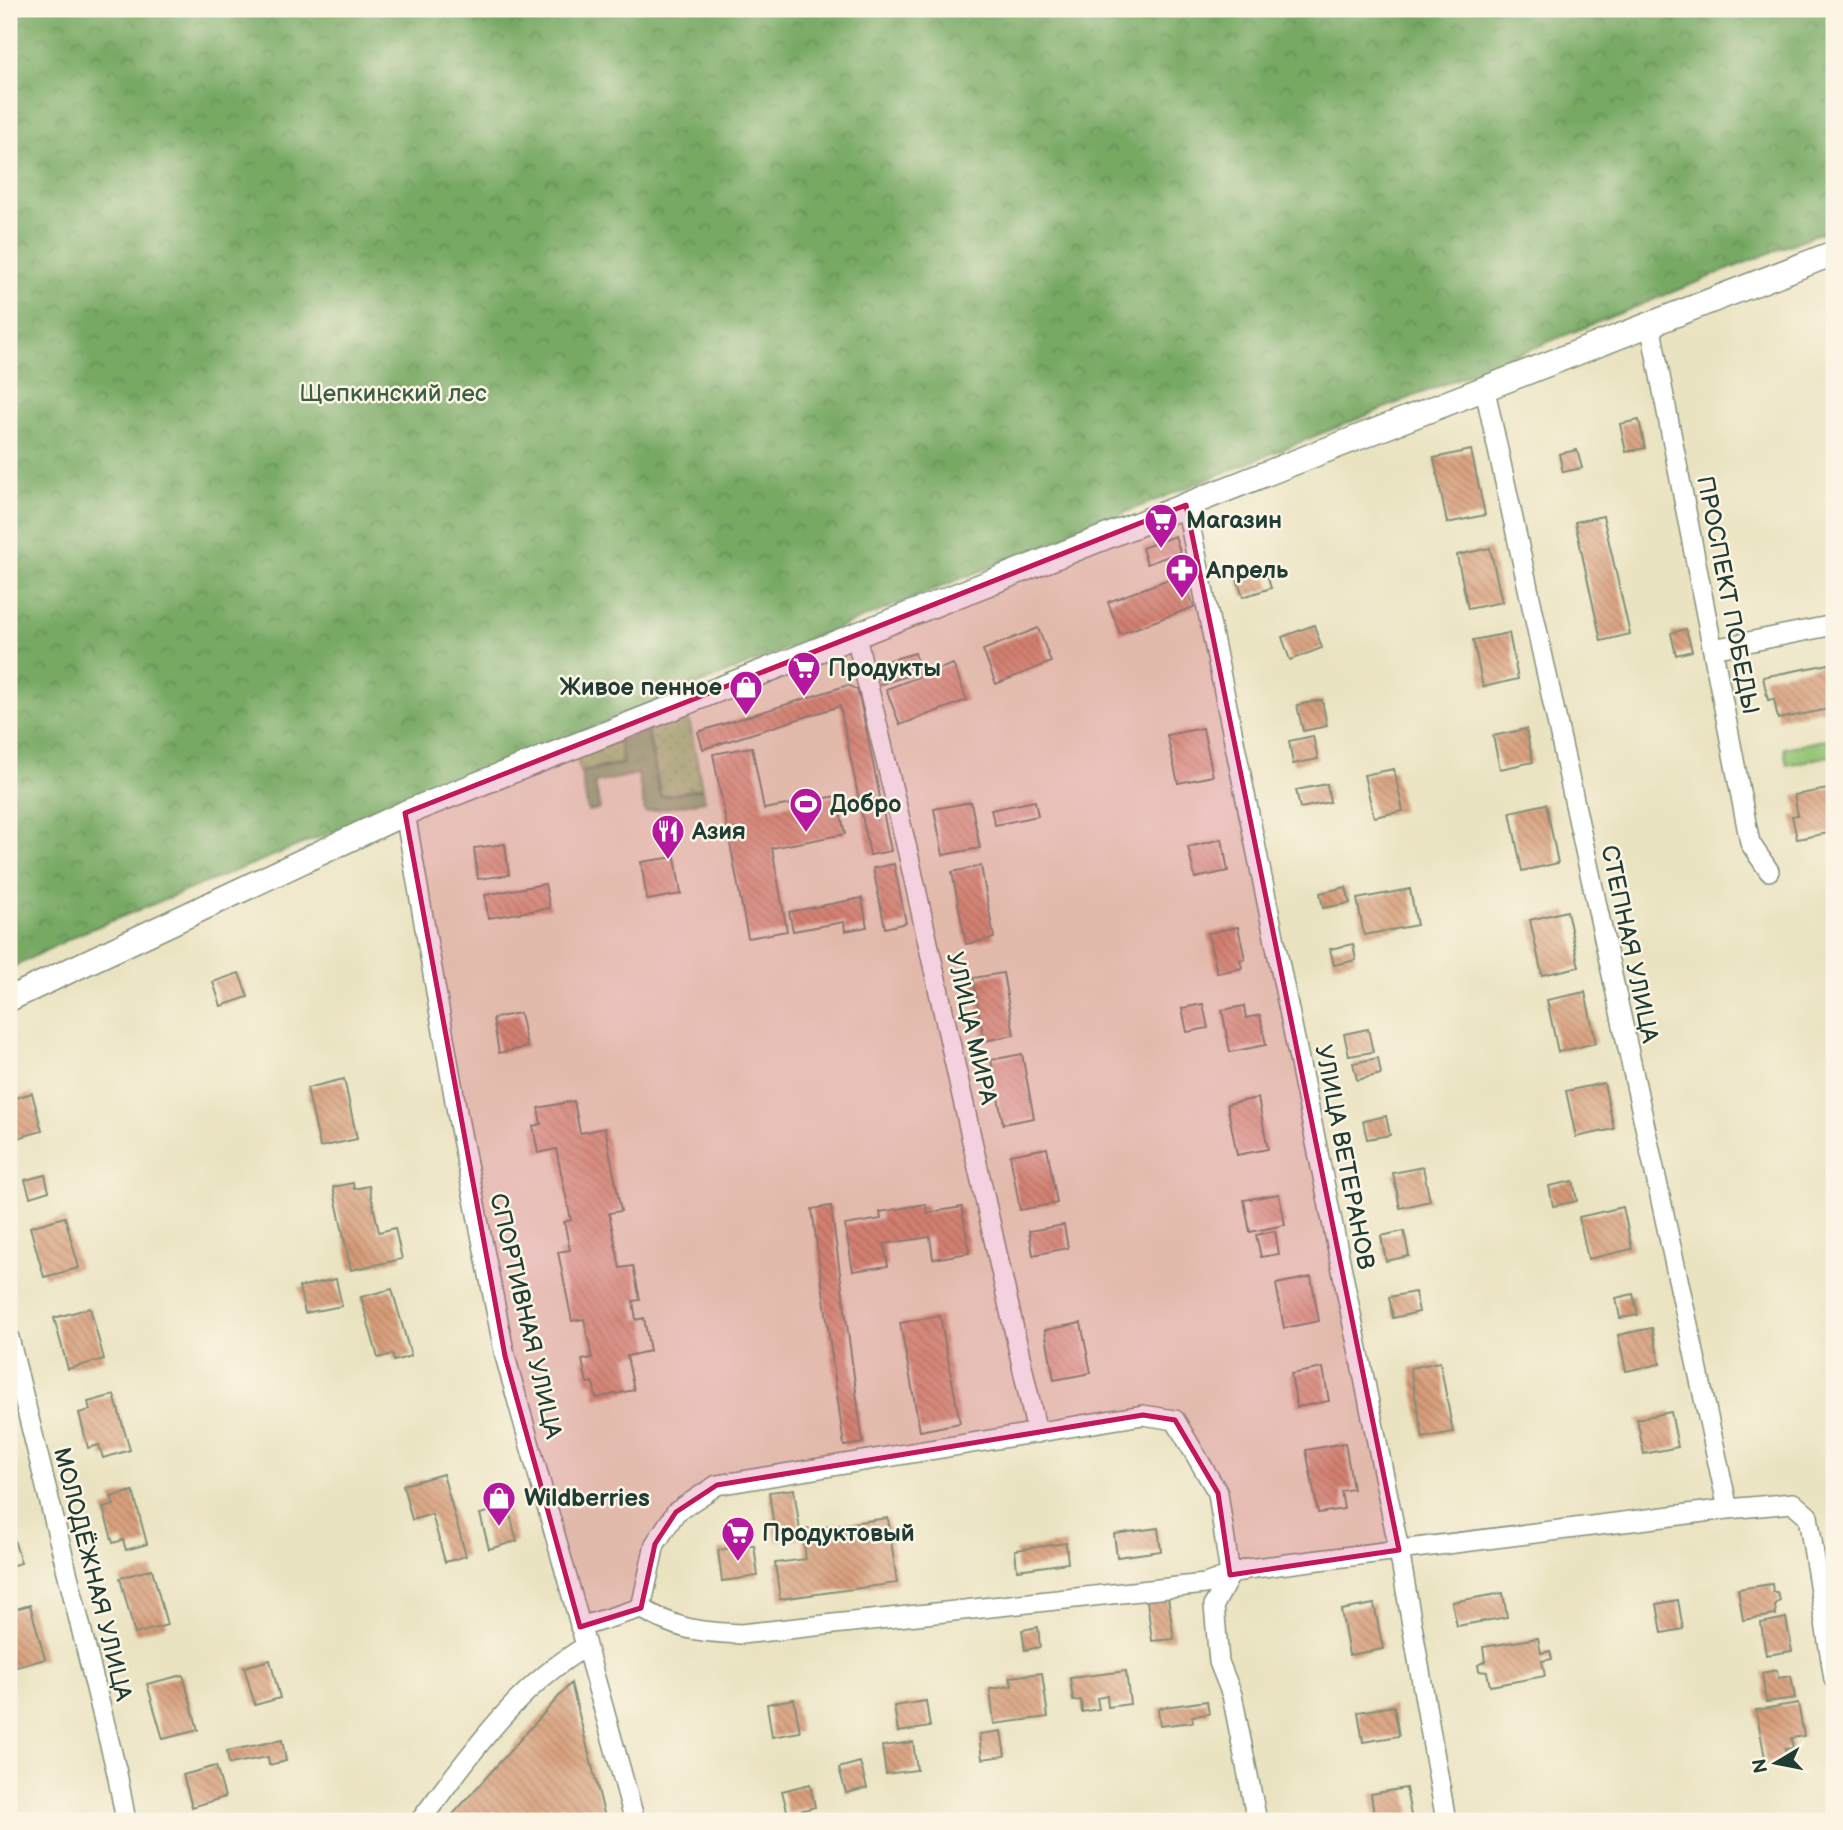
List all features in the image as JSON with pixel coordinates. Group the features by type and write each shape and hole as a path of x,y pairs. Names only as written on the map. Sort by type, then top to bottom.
{"main road":[{"path":"9,999 405,813 1834,253"}],"street":[{"name":"ПРОСПЕКТ ПОБЕДЫ","path":"1650,324 1750,843 1769,871"},
{"name":"СТЕПНАЯ УЛИЦА","path":"1485,390 1728,1509"},
{"name":"УЛИЦА ВЕТЕРАНОВ","path":"1186,505 1399,1550 1446,1821"},
{"path":"1713,649 1834,625"},
{"name":"УЛИЦА МИРА","path":"856,636 914,880 1037,1433"},
{"name":"СПОРТИВНАЯ УЛИЦА","path":"405,813 458,1118 505,1356 635,1821"},
{"name":"МОЛОДЁЖНАЯ УЛИЦА","path":"9,1338 114,1760 126,1821"},
{"path":"420,1821 491,1728 564,1659 583,1637 640,1608 655,1544 676,1511 717,1485 1143,1415 1175,1420 1218,1493 1230,1575 1214,1605 1219,1662 1231,1695 1257,1821"},
{"path":"640,1608 664,1622 700,1633 741,1634 1205,1584 1247,1569 1793,1503 1808,1516 1834,1679"}],"highlighted area":[{"path":"1186,505 1399,1550 1230,1575 1218,1493 1175,1420 1143,1415 717,1485 676,1512 655,1544 641,1608 580,1627 505,1356 405,813"}],"green space":[{"name":"Щепкинский лес","path":"9,9 1834,9 1834,227 79,934 9,969"},
{"path":"688,715 702,788 661,796 648,730"},
{"path":"647,731 660,797 703,789 705,801 645,812 638,774 595,783 600,809 588,811 581,773 623,764 619,741"},
{"path":"1834,738 1834,755 1787,765 1784,748"},
{"path":"619,741 623,763 580,771 577,756"}],"building":[{"path":"1639,420 1645,448 1626,452 1620,424"},
{"path":"1471,450 1485,515 1447,523 1434,458"},
{"path":"1577,450 1582,468 1563,472 1559,454"},
{"path":"1603,516 1630,634 1601,641 1575,522"},
{"name":"Магазин","path":"1175,536 1180,552 1147,564 1142,548"},
{"path":"1490,548 1502,602 1468,609 1457,555"},
{"path":"1265,567 1271,588 1243,597 1236,576"},
{"path":"1182,574 1194,607 1120,634 1108,602"},
{"path":"1314,625 1322,648 1290,660 1282,637"},
{"path":"1038,628 1051,662 996,684 983,650"},
{"path":"1686,629 1692,651 1676,655 1671,633"},
{"path":"1509,633 1518,679 1483,687 1473,640"},
{"path":"915,653 920,672 878,685 873,665"},
{"path":"1834,663 1834,708 1778,719 1774,699 1768,700 1763,677"},
{"path":"953,664 967,700 900,725 886,689"},
{"path":"848,685 857,690 860,700 891,851 870,855 840,706 703,749 698,732"},
{"path":"1322,700 1327,726 1303,731 1297,705"},
{"path":"1203,728 1213,776 1178,783 1167,735"},
{"path":"1526,729 1533,762 1500,769 1493,736"},
{"path":"1313,736 1318,759 1293,764 1289,741"},
{"path":"752,747 764,809 837,796 845,834 772,848 787,931 748,938 713,754"},
{"path":"1394,769 1403,811 1374,817 1364,775"},
{"path":"1327,784 1330,802 1300,808 1296,790"},
{"path":"1834,788 1834,832 1797,839 1792,816 1798,815 1794,795"},
{"path":"1035,801 1038,816 995,825 991,810"},
{"path":"971,802 980,848 943,855 934,809"},
{"path":"1546,804 1558,863 1522,871 1510,812"},
{"path":"1222,839 1228,871 1195,878 1188,847"},
{"path":"505,844 509,875 478,879 474,848"},
{"path":"675,857 681,894 647,900 641,862"},
{"path":"894,864 906,923 885,928 873,868"},
{"path":"981,866 994,938 966,944 952,872"},
{"path":"545,884 550,908 488,918 485,895"},
{"path":"1346,887 1350,903 1323,908 1320,893"},
{"path":"1410,889 1417,925 1364,935 1357,899"},
{"path":"862,898 867,927 845,931 844,922 793,931 789,912"},
{"path":"1567,911 1579,967 1542,975 1530,920"},
{"path":"1238,927 1245,959 1240,960 1242,968 1217,973 1208,933"},
{"path":"1353,944 1356,960 1334,965 1330,949"},
{"path":"239,973 248,997 221,1006 213,982"},
{"path":"1003,973 1014,1035 984,1041 973,978"},
{"path":"1585,992 1596,1043 1558,1052 1547,1000"},
{"path":"1203,1004 1208,1028 1187,1032 1182,1008"},
{"path":"1244,1006 1246,1018 1260,1015 1266,1045 1230,1052 1222,1010"},
{"path":"520,1013 527,1047 499,1053 493,1018"},
{"path":"1368,1029 1373,1052 1349,1056 1344,1034"},
{"path":"1022,1054 1034,1118 1003,1124 991,1060"},
{"path":"1378,1058 1381,1074 1357,1080 1353,1063"},
{"path":"344,1079 357,1139 320,1147 307,1088"},
{"path":"1604,1083 1614,1129 1576,1137 1566,1091"},
{"path":"32,1093 42,1131 10,1140 9,1100"},
{"path":"1258,1098 1268,1149 1237,1155 1227,1104"},
{"path":"574,1101 580,1133 605,1128 621,1211 609,1213 620,1268 633,1266 640,1300 633,1301 636,1320 644,1318 650,1351 627,1356 634,1390 596,1398 593,1382 587,1383 582,1360 592,1358 584,1319 572,1321 558,1252 570,1250 564,1222 571,1220 556,1149 538,1153 533,1126 541,1124 538,1108"},
{"path":"1386,1116 1390,1135 1367,1139 1363,1121"},
{"path":"1047,1148 1057,1203 1020,1210 1010,1155"},
{"path":"1423,1167 1430,1201 1400,1208 1393,1173"},
{"path":"45,1175 49,1191 30,1197 25,1180"},
{"path":"1573,1181 1577,1201 1553,1206 1549,1186"},
{"path":"353,1183 354,1189 369,1186 379,1232 395,1228 402,1259 351,1270 333,1187"},
{"path":"1279,1194 1285,1225 1250,1232 1244,1200"},
{"path":"926,1204 927,1213 962,1207 969,1253 933,1259 930,1237 884,1244 888,1266 853,1271 845,1225 881,1219 880,1212"},
{"path":"831,1206 863,1443 844,1446 812,1209"},
{"path":"1623,1207 1632,1249 1588,1259 1579,1217"},
{"path":"65,1217 79,1268 44,1277 30,1227"},
{"path":"1064,1225 1068,1248 1033,1255 1029,1231"},
{"path":"1275,1231 1279,1254 1261,1257 1256,1235"},
{"path":"1404,1231 1409,1256 1386,1261 1381,1236"},
{"path":"1311,1277 1319,1321 1284,1328 1276,1284"},
{"path":"336,1279 342,1306 305,1313 299,1287"},
{"path":"392,1289 411,1356 394,1361 392,1354 378,1358 361,1297"},
{"path":"1415,1292 1419,1312 1393,1318 1389,1297"},
{"path":"1633,1294 1638,1315 1620,1318 1616,1298"},
{"path":"90,1308 104,1359 68,1369 54,1318"},
{"path":"940,1316 960,1423 920,1431 900,1323"},
{"path":"1081,1323 1091,1373 1054,1380 1045,1330"},
{"path":"1652,1328 1660,1364 1626,1371 1618,1335"},
{"path":"1440,1362 1453,1432 1423,1438 1410,1368"},
{"path":"1323,1368 1329,1401 1297,1407 1291,1374"},
{"path":"114,1395 130,1450 103,1458 99,1445 88,1448 79,1413 90,1410 88,1402"},
{"path":"1671,1412 1678,1447 1644,1454 1637,1419"},
{"path":"1345,1443 1353,1489 1341,1491 1344,1509 1318,1513 1306,1450"},
{"path":"443,1474 466,1556 445,1562 432,1514 412,1520 403,1485"},
{"path":"794,1489 801,1538 776,1541 769,1492"},
{"path":"133,1491 147,1544 126,1550 123,1540 113,1543 103,1508 114,1505 111,1497"},
{"name":"Wildberries","path":"508,1507 517,1541 489,1549 480,1514"},
{"path":"888,1518 897,1583 780,1599 775,1563 806,1559 802,1530"},
{"path":"9,1522 21,1563 9,1566"},
{"path":"1158,1528 1161,1551 1117,1557 1114,1534"},
{"path":"1066,1543 1068,1563 1017,1570 1015,1550"},
{"name":"Продуктовый","path":"754,1545 758,1576 722,1581 718,1550"},
{"path":"152,1569 167,1625 135,1634 120,1578"},
{"path":"1772,1584 1773,1592 1777,1592 1780,1600 1775,1605 1776,1615 1743,1620 1738,1589"},
{"path":"1503,1593 1507,1617 1457,1626 1452,1602"},
{"path":"1168,1597 1174,1639 1152,1641 1147,1600"},
{"path":"1678,1600 1683,1629 1662,1633 1657,1604"},
{"path":"1374,1604 1383,1649 1349,1655 1341,1610"},
{"path":"30,1605 45,1659 9,1669 9,1611"},
{"path":"1786,1618 1792,1651 1766,1655 1761,1623"},
{"path":"1038,1627 1040,1647 1025,1650 1022,1630"},
{"path":"1538,1638 1541,1653 1550,1651 1552,1659 1542,1661 1545,1676 1490,1686 1487,1672 1479,1671 1478,1665 1485,1661 1483,1647"},
{"path":"270,1660 280,1698 255,1705 244,1667"},
{"path":"1777,1670 1778,1678 1791,1676 1795,1698 1766,1702 1762,1673"},
{"path":"1126,1671 1130,1704 1108,1707 1107,1696 1097,1698 1099,1709 1082,1712 1081,1700 1073,1701 1070,1678"},
{"path":"1042,1673 1048,1717 994,1724 990,1689 1012,1686 1010,1677"},
{"path":"183,1675 198,1730 163,1739 147,1684"},
{"path":"571,1683 606,1821 447,1821"},
{"path":"794,1699 800,1732 772,1737 767,1704"},
{"path":"926,1701 930,1727 898,1732 894,1706"},
{"path":"1207,1701 1209,1714 1192,1716 1193,1722 1160,1726 1158,1708"},
{"path":"1798,1703 1804,1736 1791,1738 1793,1748 1785,1749 1787,1759 1766,1763 1756,1710"},
{"path":"1394,1706 1399,1736 1363,1742 1358,1712"},
{"path":"1001,1731 1005,1756 982,1759 979,1734"},
{"path":"282,1740 286,1761 269,1765 268,1757 229,1764 227,1751"},
{"path":"913,1742 917,1770 886,1774 882,1746"},
{"path":"860,1762 867,1788 846,1793 839,1768"},
{"path":"216,1766 225,1797 192,1807 183,1775"},
{"path":"810,1784 815,1807 788,1814 782,1791"},
{"path":"1406,1788 1412,1821 1375,1821 1371,1794"}],"place":[{"name":"Магазин","path":"1161,550"},
{"name":"Апрель","path":"1182,600"},
{"name":"Продукты","path":"804,698"},
{"name":"Живое пенное","path":"746,717"},
{"name":"Добро","path":"806,834"},
{"name":"Азия","path":"668,861"},
{"name":"Wildberries","path":"499,1528"},
{"name":"Продуктовый","path":"738,1563"}]}
